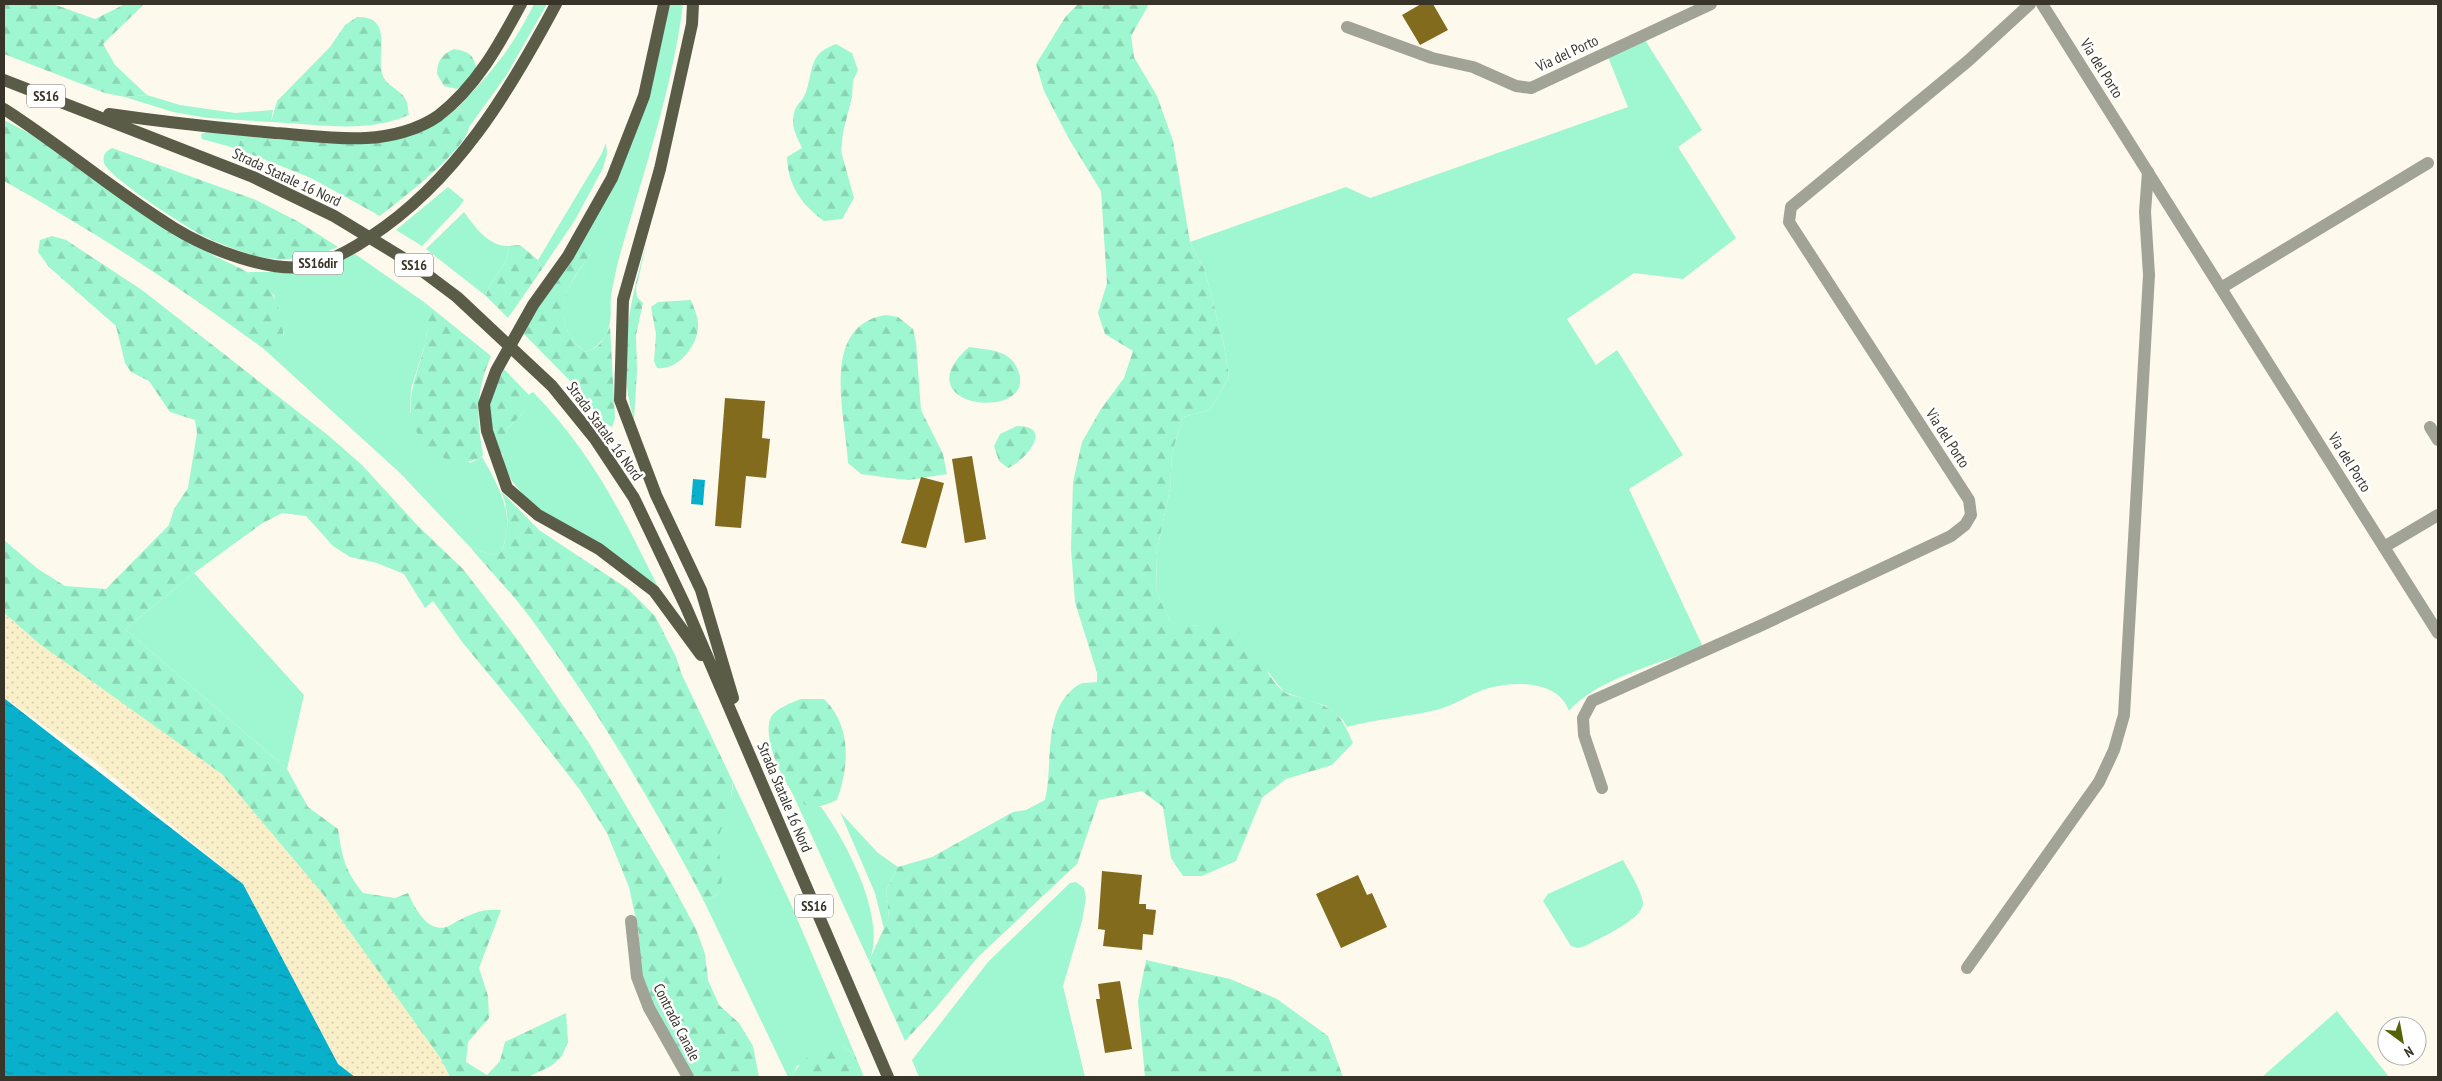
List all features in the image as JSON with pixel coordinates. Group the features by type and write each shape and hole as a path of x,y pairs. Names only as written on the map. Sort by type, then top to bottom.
{"main road":[{"path":"89,112 184,124 301,135 366,138 406,132 437,116 463,94 496,52 521,4"},
{"name":"SS16dir","path":"4,109 174,229 217,249 263,265 308,266 342,255 399,219 445,174 501,100 527,58 556,4"},
{"path":"664,4 644,96 612,178 568,256 533,305 514,338 496,371 484,404 487,431 507,488 538,515 599,549 654,591 715,675"},
{"path":"693,4 692,24 660,168 623,300 620,400 656,495 701,590 750,755"},
{"name":"Strada Statale 16 Nord","path":"4,80 253,177 334,216 413,264 457,297 552,386 595,439 634,498 715,675 888,1077"}],"street":[{"name":"Via del Porto","path":"1348,27 1432,58 1473,67 1516,86 1531,88 1711,4"},
{"name":"Via del Porto","path":"1602,788 1584,735 1583,718 1592,701 1745,633 1951,536 1965,525 1971,515 1969,500 1789,222 1791,207 1968,61 2030,4"},
{"name":"Via del Porto","path":"2042,4 2438,633"},
{"path":"2221,288 2428,163"},
{"path":"1967,968 2100,782 2114,750 2124,715 2149,275 2145,212 2148,172"},
{"path":"2430,427 2438,440"},
{"path":"2384,548 2438,515"},
{"name":"Contrada Canale","path":"631,921 637,977 649,1008 688,1077"}],"green space":[{"path":"4,4 53,4 95,19 125,4 144,4 103,44 115,65 147,95 125,97 105,93 4,54"},
{"path":"534,4 547,4 506,76 469,127 464,111 455,110 508,48"},
{"path":"670,4 683,4 672,69 647,164 619,258 611,296 609,326 600,343 585,352 573,341 566,329 563,317 564,304 574,279 590,255 584,236 597,214"},
{"path":"1078,4 1149,4 1131,36 1134,57 1157,96 1173,141 1190,242 1205,271 1224,345 1229,377 1210,410 1183,417 1172,453 1170,489 1156,555 1157,594 1170,621 1185,625 1223,626 1238,632 1252,647 1277,685 1286,693 1329,708 1340,718 1353,743 1332,765 1286,779 1262,798 1236,861 1202,876 1183,876 1171,858 1163,807 1142,791 1099,800 1077,864 978,957 934,1010 905,1041 869,961 889,917 886,890 898,867 932,857 1013,812 1026,810 1045,800 1051,738 1058,708 1066,696 1078,685 1097,682 1097,673 1075,602 1071,549 1073,482 1082,442 1101,409 1124,378 1133,351 1105,334 1098,313 1107,283 1101,191 1069,139 1044,91 1036,64 1066,16"},
{"path":"357,17 369,19 377,23 381,40 381,70 389,84 399,91 406,100 409,115 393,121 358,126 323,126 271,122 277,101 330,47 345,25"},
{"path":"1645,40 1702,130 1678,147 1736,238 1683,279 1634,273 1567,319 1596,365 1617,350 1683,455 1629,489 1703,647 1650,665 1613,681 1581,700 1569,711 1555,693 1545,688 1534,685 1510,684 1482,690 1450,706 1436,710 1347,727 1343,720 1326,706 1284,692 1268,672 1197,625 1184,626 1170,621 1157,594 1156,555 1170,489 1172,453 1183,417 1210,410 1229,377 1224,345 1205,271 1190,242 1346,187 1370,198 1628,107 1608,57"},
{"path":"836,44 852,53 858,70 853,81 852,97 843,132 841,151 854,198 842,219 824,221 802,201 797,193 790,176 787,157 802,148 794,129 794,116 796,107 806,92 816,58 821,52"},
{"path":"454,49 472,56 476,68 464,85 457,89 444,86 437,74 441,58"},
{"path":"147,95 180,105 235,113 273,110 271,122 208,118 173,112 125,97"},
{"path":"455,110 464,111 467,118 469,126 466,136 458,147 431,174 380,216 311,178 238,149 240,141 248,136 282,140 427,128"},
{"path":"4,120 55,149 201,248 259,280 271,291 278,306 283,331 283,346 275,350 265,350 138,261 4,181"},
{"path":"207,132 248,136 240,141 238,149 202,139 201,134"},
{"path":"606,143 607,154 603,168 575,220 542,269 538,260 601,155"},
{"path":"112,148 256,200 299,222 338,247 306,257 274,259 252,255 211,240 150,202 109,170 104,163 104,156"},
{"path":"448,187 464,200 422,246 396,230"},
{"path":"464,212 478,230 489,240 509,246 505,262 486,296 426,249"},
{"path":"52,236 66,240 142,290 329,436 362,465 417,525 463,569 520,643 589,743 667,875 696,929 705,954 708,980 719,1005 739,1023 753,1046 759,1077 692,1077 639,979 639,934 629,887 607,833 580,790 463,643 433,601 425,608 404,574 377,563 350,557 333,546 306,516 282,513 261,524 194,573 125,629 287,769 308,807 338,829 345,863 352,878 363,893 395,898 408,893 422,917 433,926 439,928 480,912 501,910 479,968 488,996 489,1018 468,1042 466,1062 487,1075 500,1061 505,1042 566,1013 568,1042 562,1056 551,1066 528,1077 450,1077 439,1056 37,642 4,613 4,540 38,569 65,586 106,589 169,525 174,509 188,488 197,433 195,420 170,412 149,381 131,372 125,363 116,326 49,267 38,252 40,240"},
{"path":"584,236 589,245 590,254 579,270 568,292 564,303 564,323 575,343 585,352 598,346 610,326 615,418 612,427 604,423 578,389 522,332"},
{"path":"647,242 636,288 637,297 643,303 636,335 637,371 634,420 626,375 627,330 635,286"},
{"path":"520,245 538,260 542,269 508,318 486,296 505,262 509,246"},
{"path":"355,254 424,302 428,323 426,341 411,389 410,412 470,463 482,457 500,491 507,514 507,527 501,552 492,555 470,547 400,473 265,350 275,350 284,335 274,295 248,272 310,272"},
{"path":"691,300 698,324 697,335 690,350 672,366 657,368 654,361 656,334 651,307 658,302"},
{"path":"424,302 491,356 480,392 478,416 483,454 482,457 477,459 460,462 444,458 424,442 415,429 411,415 411,401 427,335"},
{"path":"886,315 898,317 913,329 916,342 921,410 943,454 947,474 909,480 890,478 861,474 848,463 841,399 841,376 844,354 851,336 865,322"},
{"path":"969,347 1004,354 1014,363 1018,370 1019,387 1009,398 993,403 975,402 959,395 950,384 952,368"},
{"path":"501,366 529,395 522,414 507,429 501,455 492,438 488,402"},
{"path":"533,392 573,438 605,486 660,591 552,518 526,498 512,481 505,468 501,447 507,429 522,414 527,396"},
{"path":"1017,426 1028,427 1034,431 1036,437 1029,451 1008,468 999,461 994,446 1000,434"},
{"path":"501,491 539,530 628,589 655,616 676,657 682,675 733,782 729,809 718,838 722,881 718,894 708,900 702,897 621,753 576,683 522,607 470,547 492,555 501,552 506,537 507,513"},
{"path":"194,573 304,695 287,769 125,629"},
{"path":"801,699 824,699 840,722 844,734 846,761 837,800 818,807 811,807 803,803 794,794 779,768 770,739 769,726 773,714 784,706"},
{"path":"733,782 790,902 855,1055 841,1046 797,1066 792,1077 788,1077 702,897 708,900 718,894 720,880 719,833 731,798"},
{"path":"789,786 802,802 810,806 821,807 852,860 869,903 873,924 873,944 869,961"},
{"path":"840,812 878,853 898,867 886,890 889,917 884,929 875,893"},
{"path":"1623,860 1640,892 1643,903 1641,909 1629,922 1609,934 1585,946 1578,948 1571,946 1543,901 1548,894"},
{"path":"1076,882 1084,888 1086,898 1082,921 1063,986 1085,1077 919,1077 912,1060 988,962 1070,883"},
{"path":"1146,960 1230,979 1277,999 1328,1036 1343,1077 1145,1077 1138,1001"},
{"path":"2337,1011 2377,1062 2377,1066 2380,1066 2389,1077 2262,1077"},
{"path":"841,1046 855,1055 864,1077 792,1077 801,1064 812,1055"}],"sand":[{"path":"4,613 37,642 222,774 323,894 439,1056 450,1077 355,1077 338,1064 243,884 95,762 4,697"}],"water":[{"path":"693,479 705,480 703,505 691,504"},
{"path":"4,698 243,884 338,1064 355,1077 4,1077"}],"building":[{"path":"1421,4 1433,4 1448,30 1420,45 1402,15"},
{"path":"725,398 765,401 762,438 770,439 766,478 746,476 741,528 715,526"},
{"path":"972,456 986,539 965,543 952,459"},
{"path":"921,477 944,483 926,548 901,543"},
{"path":"1102,871 1142,875 1139,904 1146,904 1146,909 1156,910 1153,935 1143,934 1142,950 1103,946 1105,930 1098,929"},
{"path":"1358,875 1367,895 1372,893 1387,927 1341,948 1316,894"},
{"path":"1120,981 1132,1049 1105,1053 1096,999 1100,999 1098,984"}]}
